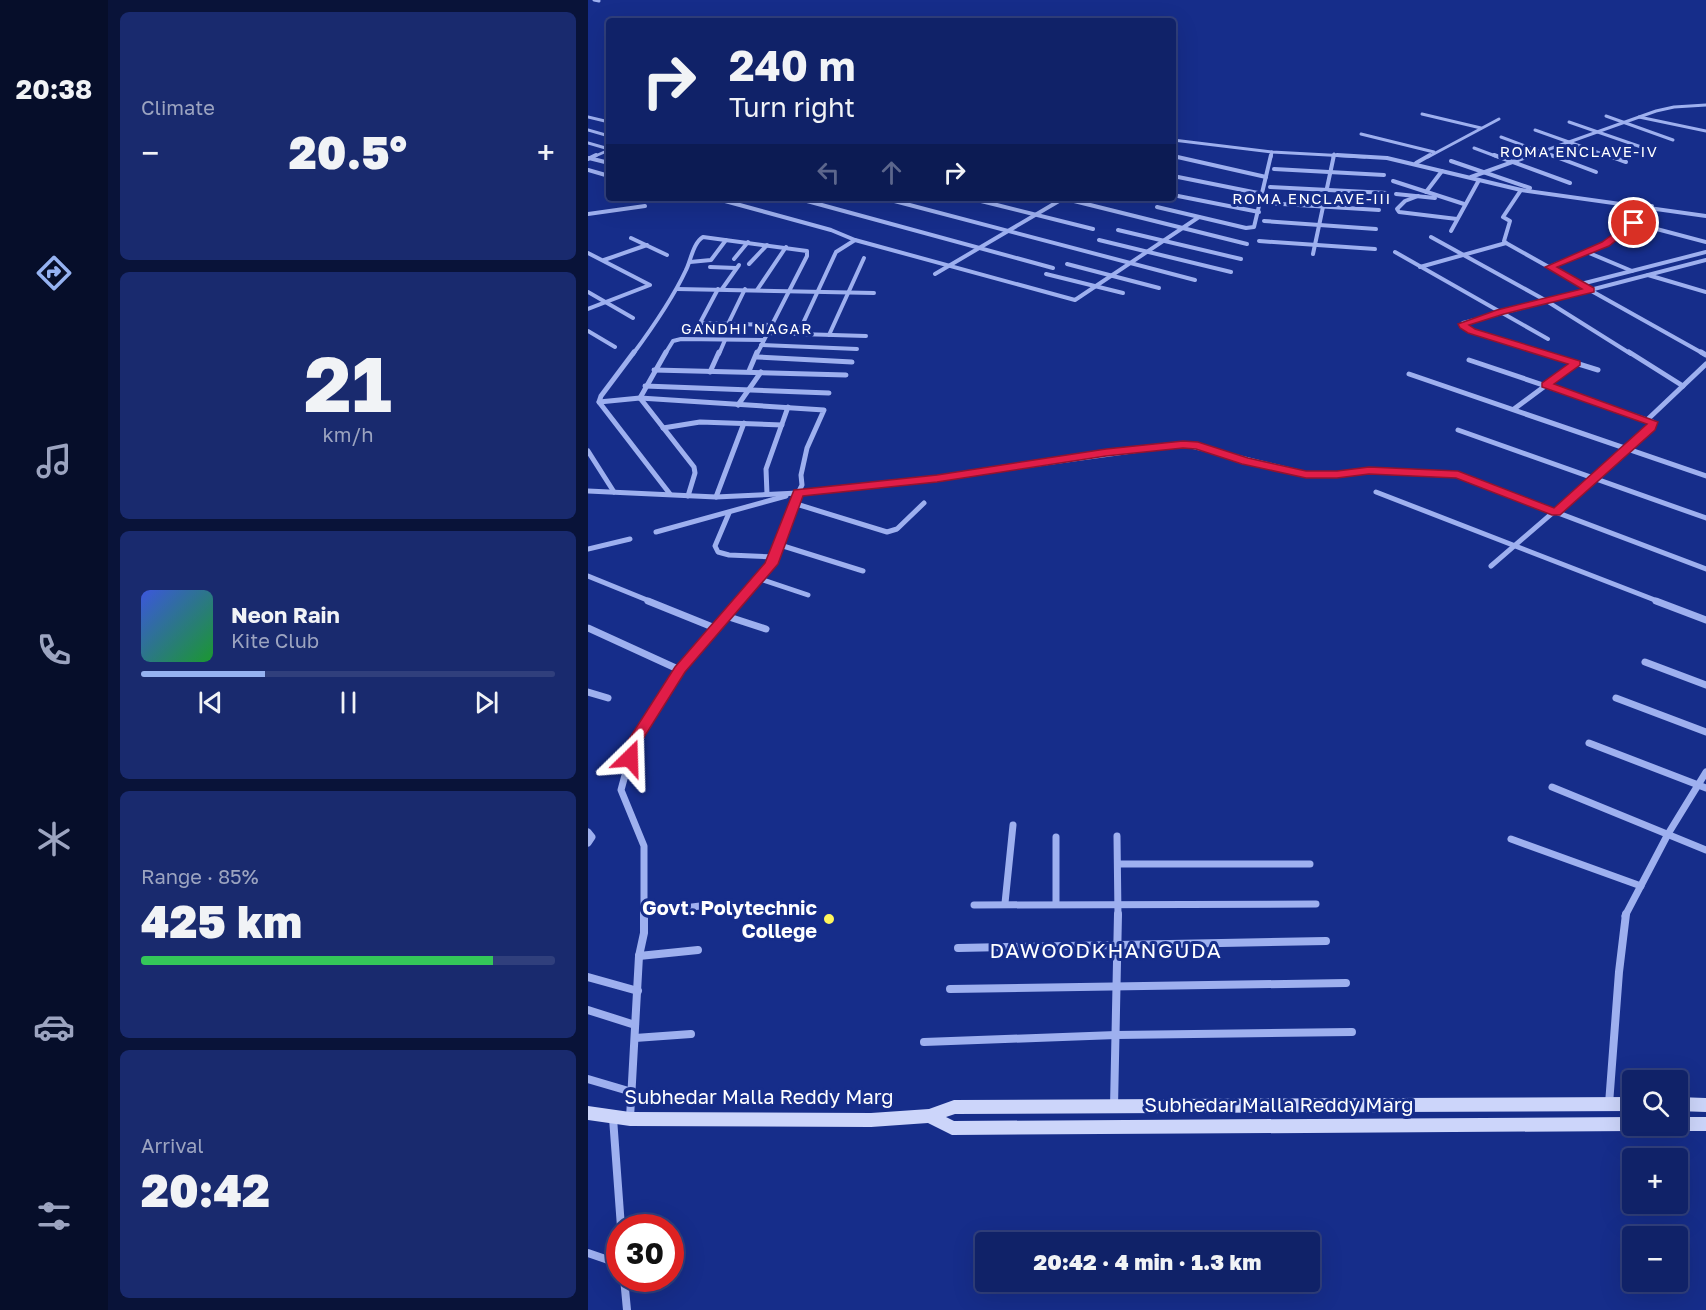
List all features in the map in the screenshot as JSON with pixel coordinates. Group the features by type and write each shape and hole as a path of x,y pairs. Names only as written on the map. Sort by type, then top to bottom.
{"main road":[{"name":"Subhedar Malla Reddy Marg","path":"588,1113 622,1119 871,1120 930,1116 954,1107 1622,1104"},
{"path":"1688,1104 1706,1105"},
{"name":"Subhedar Malla Reddy Marg","path":"930,1116 952,1128 1622,1124"},
{"path":"1688,1124 1706,1124"}],"street":[{"path":"594,0 599,2"},
{"path":"1470,177 1622,122 1674,107 1706,105"},
{"path":"1422,114 1482,128"},
{"path":"588,117 606,121"},
{"path":"1606,117 1673,140"},
{"path":"1639,117 1706,131"},
{"path":"1416,163 1500,119"},
{"path":"1569,122 1647,149"},
{"path":"588,130 606,135"},
{"path":"1535,130 1626,162"},
{"path":"1361,134 1434,152"},
{"path":"1501,137 1596,172"},
{"path":"1176,140 1272,152 1387,158 1416,163 1521,190 1652,206 1706,216"},
{"path":"588,143 606,148"},
{"path":"1474,148 1570,183"},
{"path":"589,158 606,150"},
{"path":"1156,207 1246,228 1257,224 1272,152"},
{"path":"1313,254 1334,154"},
{"path":"1176,157 1266,177"},
{"path":"589,158 606,162"},
{"path":"1451,161 1539,192"},
{"path":"1274,169 1384,176"},
{"path":"588,170 606,175"},
{"path":"1426,192 1442,171"},
{"path":"1176,177 1263,194"},
{"path":"1451,231 1479,180"},
{"path":"1393,181 1464,204"},
{"path":"1270,187 1386,193"},
{"path":"1506,243 1504,241 1510,220 1503,217 1521,190"},
{"path":"1396,194 1448,200"},
{"path":"1178,196 1259,212"},
{"path":"1418,196 1405,201 1397,209 1406,213 1456,219"},
{"path":"725,201 831,230 855,240 1075,300 1199,217"},
{"path":"807,201 1053,268"},
{"path":"894,201 1195,280"},
{"path":"981,201 1093,229"},
{"path":"935,274 1059,201"},
{"path":"1077,201 1247,244"},
{"path":"1266,203 1379,210"},
{"path":"588,214 645,206"},
{"path":"1549,267 1589,253 1606,244 1652,206"},
{"path":"1264,221 1376,229"},
{"path":"1634,223 1706,242"},
{"path":"1118,230 1241,259"},
{"path":"599,402 601,396 651,330 684,279 700,238 705,236 807,251 749,371"},
{"path":"1431,237 1545,300 1683,386"},
{"path":"631,238 667,255"},
{"path":"690,262 711,260 726,240"},
{"path":"798,334 836,252 855,240"},
{"path":"1099,240 1231,272"},
{"path":"1259,241 1375,249"},
{"path":"734,259 748,242"},
{"path":"1420,267 1506,243 1706,355"},
{"path":"749,264 767,245"},
{"path":"604,260 647,246"},
{"path":"757,290 786,247"},
{"path":"1395,252 1548,339"},
{"path":"1581,284 1706,252"},
{"path":"588,253 650,285 588,309"},
{"path":"1589,253 1632,271 1706,292"},
{"path":"829,335 864,258"},
{"path":"1598,370 1471,331 1463,326 1468,321 1500,312 1706,260"},
{"path":"1067,264 1159,288"},
{"path":"710,267 737,266 700,323 771,325"},
{"path":"1046,274 1123,293"},
{"path":"677,289 874,293"},
{"path":"728,324 745,290"},
{"path":"588,292 633,318"},
{"path":"588,331 615,346"},
{"path":"766,333 866,336"},
{"path":"640,398 654,370 673,341 724,340 856,349"},
{"path":"710,372 724,340"},
{"path":"757,357 852,362"},
{"path":"1469,360 1653,422 1651,428 1595,478 1491,566"},
{"path":"1514,409 1576,363"},
{"path":"1647,420 1706,364"},
{"path":"654,370 846,375"},
{"path":"738,405 761,372"},
{"path":"1409,374 1706,476"},
{"path":"645,386 750,388 829,393"},
{"path":"599,402 640,398 824,410 807,448 801,475 802,485 793,503 774,557 760,579 680,670 634,742 621,790 644,846 644,933 639,956 632,1092 622,1119 621,1214"},
{"path":"640,398 694,467 695,473 688,496"},
{"path":"599,402 670,494"},
{"path":"767,494 766,469 788,407"},
{"path":"663,428 700,422 782,424"},
{"path":"716,497 744,423"},
{"path":"1458,430 1706,518"},
{"path":"588,491 716,497 798,493 937,478 1183,444 1306,474 1337,475 1369,470 1458,475 1706,569"},
{"path":"588,451 614,492"},
{"path":"1376,492 1706,620"},
{"path":"656,532 798,493"},
{"path":"793,503 887,532 897,529 924,503"},
{"path":"729,513 715,546 718,552 729,555 774,557"},
{"path":"588,549 630,539"},
{"path":"780,545 863,571"},
{"path":"588,576 715,628"},
{"path":"760,579 808,595"},
{"path":"726,616 766,629"},
{"path":"588,628 680,670"},
{"path":"1646,662 1706,685"},
{"path":"588,692 608,698"},
{"path":"1616,698 1706,732"},
{"path":"1589,743 1702,786"},
{"path":"1609,1104 1625,916 1668,834 1702,786 1706,772"},
{"path":"1552,787 1706,850"},
{"path":"1005,903 1012,825"},
{"path":"588,832 592,837 588,843"},
{"path":"1114,1107 1117,836"},
{"path":"1056,837 1056,904"},
{"path":"1511,839 1641,886"},
{"path":"1118,864 1310,864"},
{"path":"974,904 1316,904"},
{"path":"644,913 700,906"},
{"path":"958,948 1326,941"},
{"path":"639,956 698,950"},
{"path":"588,977 638,991"},
{"path":"950,989 1346,983"},
{"path":"588,1010 636,1025"},
{"path":"924,1042 1116,1035 1352,1032"},
{"path":"635,1038 691,1034"},
{"path":"588,1079 632,1092"},
{"path":"588,1253 606,1259"},
{"path":"625,1292 627,1310"}],"place":[{"name":"Govt. Polytechnic College","path":"829,919"}],"district":[{"name":"ROMA ENCLAVE-IV","path":"1579,152"},
{"name":"ROMA ENCLAVE-III","path":"1312,199"},
{"name":"GANDHI NAGAR","path":"747,329"},
{"name":"DAWOODKHANGUDA","path":"1106,951"}],"route":[{"path":"630,758 634,742 680,670 758,582 771,564 798,493 937,478 1183,444 1198,446 1285,471 1306,474 1337,475 1369,470 1399,474 1458,475 1556,512 1651,428 1653,422 1546,385 1576,363 1471,331 1463,324 1500,312 1590,290 1549,267 1589,253 1606,244 1634,223"}]}
